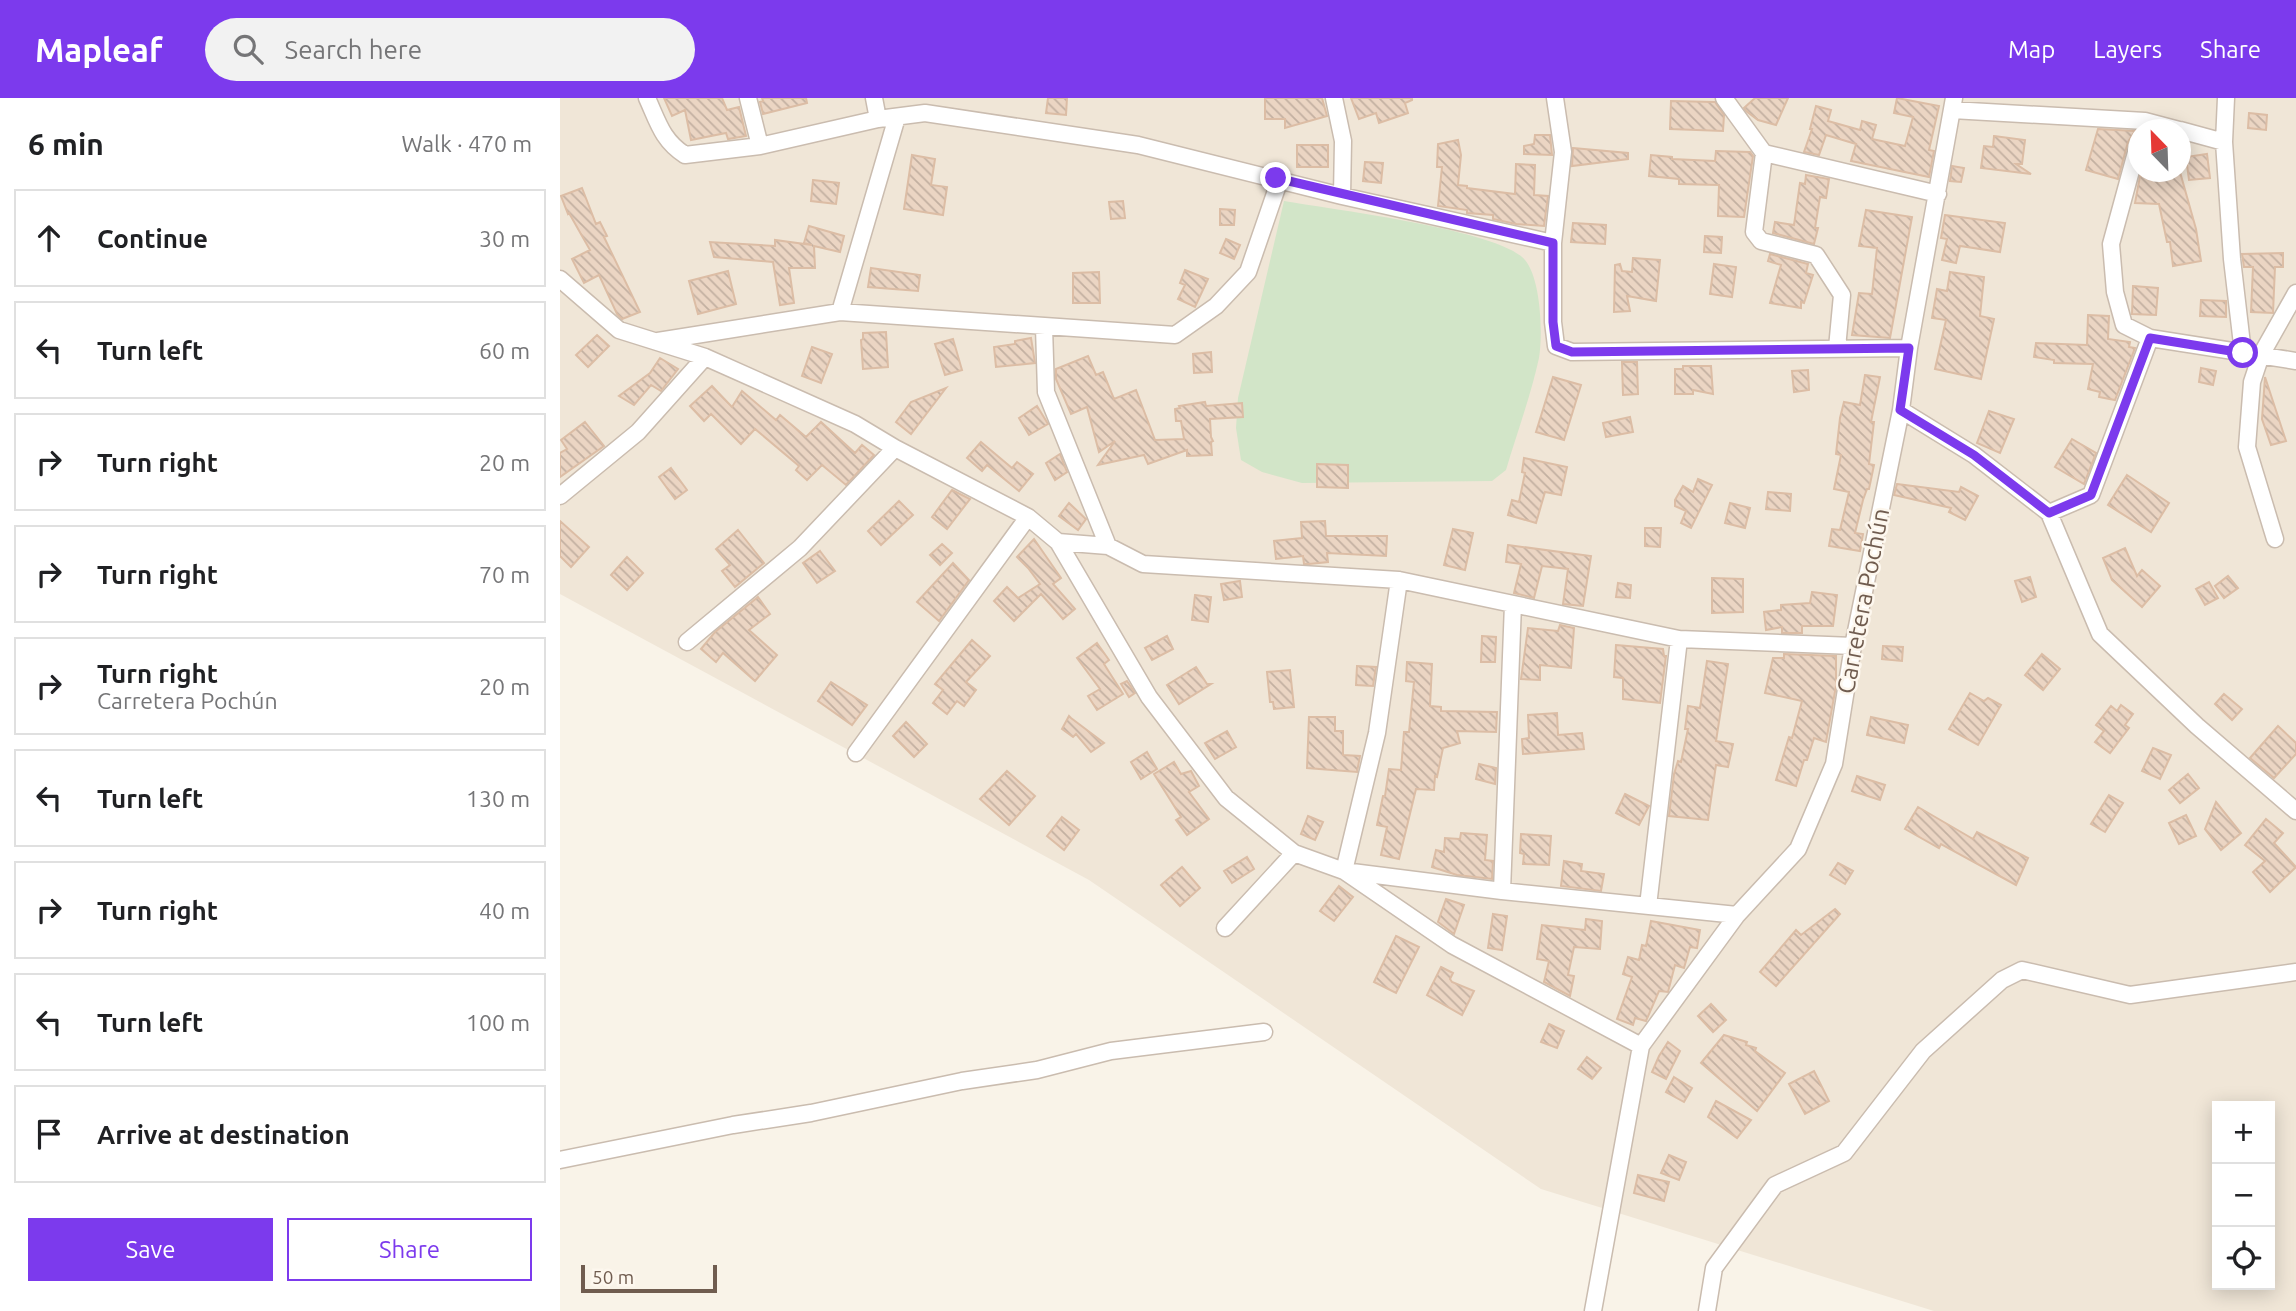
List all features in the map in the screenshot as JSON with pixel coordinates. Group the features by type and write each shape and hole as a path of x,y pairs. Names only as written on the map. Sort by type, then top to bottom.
{"street":[{"path":"647,98 663,134 671,146 685,155 760,146 897,117 927,106 1138,145 1553,243"},
{"path":"748,98 760,146"},
{"path":"874,98 878,119"},
{"path":"1334,98 1343,141 1342,195"},
{"path":"1555,98 1563,152 1553,243 1553,322 1556,346 1572,352 1909,348"},
{"path":"1724,98 1764,153 1938,194"},
{"path":"2226,98 2224,142 2231,259 2243,353"},
{"path":"1953,104 2128,123"},
{"name":"Carretera Pochún","path":"1641,1046 1737,915 1798,849 1834,764 1853,646 1900,410 1953,104"},
{"path":"840,312 897,117"},
{"path":"2191,133 2224,142"},
{"path":"1764,153 1754,232 1761,241 1816,255 1842,295 1837,348"},
{"path":"655,341 840,312 1175,335 1216,306 1248,272 1280,179"},
{"path":"2128,182 2111,244 2115,292 2124,325 2150,338 2296,361"},
{"path":"560,279 619,330 705,357 855,424 895,449 1028,517 1058,542 1149,696 1226,798 1294,853 1344,871 1502,891 1737,915"},
{"path":"2275,539 2247,447 2252,382 2261,355 2296,293"},
{"path":"1044,327 1046,392 1108,545"},
{"path":"2049,513 2091,495 2150,338"},
{"path":"560,496 638,432 705,357"},
{"path":"1900,410 1974,455 2049,513 2100,634 2197,726 2296,811"},
{"path":"687,642 800,548 895,449"},
{"path":"856,753 1028,517"},
{"path":"1058,542 1108,545 1143,564 1399,580 1679,639 1853,646"},
{"path":"1344,871 1377,733 1399,580"},
{"path":"1502,891 1513,604"},
{"path":"1648,906 1679,639"},
{"path":"1225,928 1294,853"},
{"path":"1344,871 1452,945 1641,1046 1593,1311"},
{"path":"1707,1311 1714,1268 1776,1185 1843,1153 1923,1051 2002,980 2022,970 2130,995 2296,972"},
{"path":"560,1160 733,1125 822,1111 962,1081 1037,1070 1111,1051 1264,1032"}],"shaded area":[{"path":"560,98 2296,98 2296,1311 1934,1311 1541,1189 1089,880 560,594"}],"green space":[{"path":"1284,201 1450,230 1510,249 1525,260 1538,293 1541,321 1539,358 1506,470 1492,481 1302,483 1262,472 1241,460 1236,428 1238,398"}],"building":[{"path":"664,98 722,98 727,110 739,107 746,136 728,139 726,133 691,140 685,110 672,116"},
{"path":"762,98 806,98 807,103 763,114 760,102 763,101"},
{"path":"1048,98 1067,98 1066,115 1046,113"},
{"path":"1265,98 1322,98 1327,116 1285,128 1285,119 1265,119"},
{"path":"1351,98 1412,100 1405,103 1408,113 1379,123 1376,113 1359,119"},
{"path":"1755,98 1788,98 1776,125 1758,120 1746,111 1744,108"},
{"path":"1897,98 1939,106 1929,150 1934,151 1929,177 1851,161 1856,144 1826,135 1819,155 1804,152 1816,106 1831,110 1828,121 1860,130 1862,121 1876,125 1872,139 1905,146 1913,117 1894,113"},
{"path":"1671,101 1715,102 1724,115 1723,131 1670,129"},
{"path":"2249,113 2267,115 2266,130 2248,128"},
{"path":"2098,129 2128,131 2128,142 2118,179 2086,170"},
{"path":"1535,135 1550,135 1552,155 1524,154 1524,146 1534,144"},
{"path":"1994,136 2025,140 2022,164 2016,164 2031,174 1981,168 1984,146 1993,147"},
{"path":"1458,140 1461,155 1458,185 1467,188 1515,194 1516,164 1535,165 1534,195 1548,196 1544,226 1516,224 1493,219 1493,215 1467,213 1467,210 1438,206 1442,167 1437,167 1438,144"},
{"path":"1297,145 1328,145 1328,167 1297,167"},
{"path":"1573,148 1628,153 1628,159 1572,166"},
{"path":"1716,151 1750,152 1753,156 1744,217 1718,216 1719,185 1679,184 1679,179 1649,176 1651,155 1715,161"},
{"path":"2207,154 2210,178 2191,180 2191,156"},
{"path":"912,155 935,159 931,185 947,187 943,215 904,209"},
{"path":"1365,162 1383,163 1381,183 1363,181"},
{"path":"1952,166 1964,168 1961,182 1950,181"},
{"path":"1806,175 1829,179 1826,198 1820,197 1814,244 1773,233 1775,222 1794,225 1800,183 1805,184"},
{"path":"813,180 839,183 836,204 811,201"},
{"path":"2139,182 2183,182 2196,229 2201,261 2173,266 2170,242 2167,242 2159,204 2135,203"},
{"path":"582,188 596,224 600,222 607,236 604,237 640,312 622,319 617,314 599,275 584,283 572,259 590,250 568,214 561,196"},
{"path":"1123,201 1125,218 1111,219 1109,202"},
{"path":"1220,209 1235,210 1234,225 1220,225"},
{"path":"1866,210 1912,217 1890,338 1852,335 1859,293 1872,294 1877,248 1859,246"},
{"path":"1945,215 2005,223 2000,252 1960,246 1956,263 1942,260 1947,239 1941,238"},
{"path":"1573,223 1606,225 1605,244 1571,242"},
{"path":"809,226 844,236 840,252 814,246 815,268 789,268 794,303 780,305 773,262 714,257 710,242 775,246 775,240 812,245 804,243"},
{"path":"1705,236 1722,237 1721,253 1704,252"},
{"path":"1226,239 1240,245 1234,259 1220,253"},
{"path":"2283,253 2283,267 2275,267 2273,313 2251,312 2253,267 2244,267 2242,254"},
{"path":"1770,254 1808,264 1806,273 1813,275 1801,308 1770,303 1781,265 1768,261"},
{"path":"1633,258 1660,260 1656,301 1627,296 1630,311 1614,312 1615,265 1620,264 1622,271 1632,272"},
{"path":"1714,264 1736,267 1732,297 1710,294"},
{"path":"871,268 920,275 918,291 868,287"},
{"path":"1185,270 1208,279 1195,307 1178,299 1185,285 1180,283"},
{"path":"728,271 736,304 698,314 689,281"},
{"path":"1099,272 1100,303 1073,303 1073,273"},
{"path":"1950,272 1984,277 1980,316 1994,319 1981,379 1935,369 1946,320 1932,318 1937,289 1947,291"},
{"path":"2133,286 2158,288 2156,315 2132,314"},
{"path":"2201,300 2226,301 2226,317 2200,316"},
{"path":"2088,315 2109,316 2108,339 2130,342 2129,347 2135,348 2115,400 2099,397 2100,392 2088,389 2093,364 2054,363 2054,360 2034,357 2036,343 2087,345"},
{"path":"886,332 888,367 863,369 863,333"},
{"path":"597,335 609,346 588,367 576,355"},
{"path":"1031,338 1035,363 996,367 994,347"},
{"path":"953,339 962,370 945,375 935,344"},
{"path":"812,347 832,354 821,383 802,376"},
{"path":"1211,352 1212,372 1194,373 1193,354"},
{"path":"1088,356 1096,375 1103,372 1114,399 1136,390 1155,440 1184,439 1181,421 1176,421 1175,409 1180,408 1179,406 1205,402 1206,406 1242,403 1243,417 1210,419 1212,455 1187,456 1187,450 1148,464 1144,455 1098,465 1115,441 1099,452 1087,407 1071,414 1056,379 1056,369"},
{"path":"660,358 678,369 661,391 651,385 634,405 619,396 650,373"},
{"path":"1622,362 1637,362 1638,394 1623,395"},
{"path":"1683,366 1711,366 1713,394 1693,390 1693,394 1675,394 1675,369 1683,369"},
{"path":"2201,368 2216,371 2213,385 2199,382"},
{"path":"1808,370 1809,390 1794,392 1792,371"},
{"path":"1865,375 1880,377 1871,422 1874,422 1869,464 1874,465 1855,533 1863,534 1860,551 1829,546 1832,529 1840,530 1849,492 1834,489 1841,455 1836,454 1840,418 1844,402 1860,405"},
{"path":"1553,377 1581,385 1564,440 1536,432"},
{"path":"2265,377 2286,441 2271,445 2262,419"},
{"path":"712,386 732,407 742,391 776,420 780,415 806,437 821,422 855,453 862,445 874,455 846,485 822,465 807,480 796,470 799,466 755,429 741,444 711,414 704,421 690,406"},
{"path":"946,388 911,434 896,422 911,402"},
{"path":"1037,406 1048,424 1029,435 1019,418"},
{"path":"1989,411 2014,419 2000,453 1977,443"},
{"path":"1630,417 1633,432 1606,437 1603,423"},
{"path":"585,422 604,446 560,477 560,453 567,449 561,440"},
{"path":"2072,439 2096,453 2084,484 2055,467"},
{"path":"981,442 1012,468 1017,462 1033,474 1019,491 987,465 982,471 967,458"},
{"path":"1060,454 1067,472 1055,480 1046,463"},
{"path":"1524,458 1567,467 1561,495 1545,492 1536,523 1508,515 1512,500 1519,502 1525,473 1522,472"},
{"path":"1317,464 1348,465 1348,488 1317,487"},
{"path":"671,468 687,490 675,499 659,477"},
{"path":"2127,475 2169,503 2151,532 2108,505"},
{"path":"1698,479 1712,485 1691,528 1681,523 1686,511 1675,506 1675,500 1683,486 1693,492"},
{"path":"1897,484 1959,492 1961,487 1978,496 1965,520 1949,512 1951,508 1894,495"},
{"path":"952,490 970,499 947,529 932,517"},
{"path":"1768,492 1791,494 1790,511 1766,509"},
{"path":"899,501 913,515 881,545 868,531"},
{"path":"1069,503 1086,519 1078,530 1059,516"},
{"path":"1730,503 1750,508 1745,528 1725,523"},
{"path":"560,521 589,547 571,567 560,556"},
{"path":"1325,521 1326,536 1387,536 1386,556 1327,553 1328,562 1309,564 1304,564 1303,556 1276,559 1274,541 1302,538 1301,522"},
{"path":"1645,528 1661,528 1660,547 1645,546"},
{"path":"1453,529 1473,533 1465,570 1444,565"},
{"path":"738,530 764,563 735,587 722,571 730,565 716,549"},
{"path":"1034,539 1061,578 1053,584 1075,609 1063,619 1041,594 1014,621 994,601 1007,587 1018,598 1040,584 1017,557"},
{"path":"942,544 952,553 940,565 930,555"},
{"path":"1508,545 1591,556 1583,606 1563,604 1568,569 1542,566 1534,598 1514,593 1521,564 1506,562"},
{"path":"2125,548 2137,576 2142,570 2160,586 2142,607 2112,580 2103,558"},
{"path":"820,551 835,571 817,583 803,563"},
{"path":"627,557 643,573 627,590 611,575"},
{"path":"953,563 969,580 939,621 917,602"},
{"path":"2228,576 2238,588 2224,598 2215,586"},
{"path":"2030,577 2036,597 2022,602 2015,581"},
{"path":"1712,578 1743,579 1743,612 1712,613"},
{"path":"1240,581 1242,597 1224,600 1221,584"},
{"path":"2209,582 2218,598 2205,605 2196,589"},
{"path":"1618,583 1631,585 1630,598 1616,597"},
{"path":"1812,592 1837,595 1833,626 1802,626 1802,633 1782,633 1782,627 1766,630 1764,612 1781,610 1781,605 1810,603"},
{"path":"1195,595 1211,597 1208,622 1192,620"},
{"path":"758,597 770,614 749,630 777,655 755,681 723,653 716,662 701,649 715,632"},
{"path":"1560,625 1574,628 1571,668 1540,665 1540,680 1521,679 1528,628 1558,631"},
{"path":"1167,636 1173,649 1152,660 1145,648"},
{"path":"1482,636 1496,637 1495,662 1481,662"},
{"path":"972,640 990,656 966,682 976,690 964,706 957,701 947,714 933,703 943,690 935,684"},
{"path":"1097,643 1109,660 1104,664 1123,694 1097,710 1088,696 1100,689 1077,658"},
{"path":"1616,645 1663,649 1666,656 1660,703 1623,699 1623,678 1614,677"},
{"path":"1883,646 1903,647 1902,661 1882,659"},
{"path":"1784,654 1836,656 1836,686 1826,742 1814,738 1796,786 1776,780 1802,701 1765,693 1773,658 1784,658"},
{"path":"2042,654 2060,669 2043,690 2025,675"},
{"path":"1707,661 1728,664 1716,741 1733,744 1728,767 1716,765 1708,820 1669,816 1674,774 1678,761 1681,762 1688,729 1685,729 1688,706 1700,708"},
{"path":"1407,662 1432,664 1430,706 1441,707 1441,711 1497,712 1496,732 1457,731 1460,743 1443,748 1434,790 1416,789 1399,859 1381,855 1387,827 1377,825 1389,769 1401,770 1404,732 1409,732 1414,682 1406,681"},
{"path":"1357,666 1376,667 1373,686 1356,685"},
{"path":"1196,667 1207,684 1211,684 1179,704 1167,685"},
{"path":"1290,670 1294,707 1274,709 1273,702 1270,702 1267,672"},
{"path":"1127,681 1135,693 1129,697 1121,684"},
{"path":"831,682 867,705 852,725 818,701"},
{"path":"1970,693 1984,701 1988,698 2001,705 1978,745 1949,729"},
{"path":"2224,694 2242,709 2232,720 2215,704"},
{"path":"2121,705 2133,714 2125,725 2129,728 2110,753 2095,742 2104,731 2096,725 2111,706 2117,711"},
{"path":"1557,713 1558,735 1582,733 1584,749 1523,754 1522,739 1529,738 1528,715"},
{"path":"1069,716 1104,743 1091,752 1076,734 1073,737 1062,729"},
{"path":"1309,717 1335,717 1335,731 1343,731 1343,755 1360,756 1357,772 1307,768"},
{"path":"1871,717 1908,725 1904,743 1867,735"},
{"path":"906,722 927,744 914,757 893,736"},
{"path":"2278,726 2296,743 2296,754 2274,778 2250,758"},
{"path":"1227,731 1236,747 1215,759 1205,743"},
{"path":"2153,748 2171,755 2160,779 2142,771"},
{"path":"1147,752 1157,769 1141,779 1131,762"},
{"path":"1174,762 1181,774 1191,771 1199,786 1189,792 1209,819 1187,835 1176,820 1181,817 1154,774"},
{"path":"1479,764 1496,768 1495,784 1476,779"},
{"path":"1007,771 1035,796 1009,825 980,799"},
{"path":"2188,774 2199,788 2180,803 2169,790"},
{"path":"1857,776 1885,785 1880,800 1852,791"},
{"path":"1625,794 1649,806 1639,825 1616,813"},
{"path":"2109,795 2123,803 2105,832 2091,824"},
{"path":"2216,802 2241,833 2221,850 2205,829"},
{"path":"1918,807 1973,839 1977,832 2028,858 2016,885 1941,844 1939,848 1905,829"},
{"path":"2186,815 2196,836 2179,844 2169,823"},
{"path":"1308,816 1323,822 1315,840 1301,834"},
{"path":"1062,817 1079,830 1064,850 1047,836"},
{"path":"2266,819 2283,833 2274,843 2296,867 2270,892 2253,872 2265,861 2245,845"},
{"path":"1461,833 1487,835 1485,860 1493,861 1492,879 1457,875 1432,867 1436,850 1444,852 1445,838 1460,839"},
{"path":"1521,834 1551,836 1549,865 1523,864 1524,854 1520,853"},
{"path":"1247,857 1254,869 1232,883 1224,871"},
{"path":"1564,861 1582,864 1581,871 1604,874 1601,891 1561,886"},
{"path":"1838,863 1853,871 1845,884 1830,875"},
{"path":"1182,867 1200,888 1180,906 1161,885"},
{"path":"1339,886 1353,897 1334,921 1320,911"},
{"path":"1446,899 1464,905 1454,934 1438,922"},
{"path":"1835,909 1840,914 1776,986 1760,972 1796,930 1801,935"},
{"path":"1493,914 1507,916 1502,950 1488,948"},
{"path":"1586,919 1602,921 1600,949 1574,947 1568,975 1574,976 1570,996 1544,982 1549,961 1537,959 1542,925 1585,930"},
{"path":"1651,921 1700,930 1697,948 1690,947 1684,968 1675,965 1668,992 1659,991 1646,1021 1635,1018 1633,1025 1617,1019 1632,977 1623,974 1628,957 1639,960 1642,945 1646,946"},
{"path":"1396,936 1419,947 1396,993 1374,982"},
{"path":"1441,967 1453,973 1450,979 1452,982 1474,991 1462,1015 1427,995"},
{"path":"1711,1004 1726,1020 1713,1032 1698,1016"},
{"path":"1549,1024 1564,1031 1557,1048 1541,1042"},
{"path":"1724,1035 1747,1042 1746,1045 1756,1048 1755,1051 1785,1073 1757,1111 1701,1063"},
{"path":"1668,1042 1680,1051 1666,1079 1652,1072"},
{"path":"1587,1057 1601,1068 1592,1079 1578,1069"},
{"path":"1814,1071 1829,1101 1805,1114 1789,1084"},
{"path":"1674,1077 1692,1088 1684,1102 1666,1092"},
{"path":"1716,1101 1751,1120 1737,1138 1708,1117"},
{"path":"1669,1155 1686,1162 1679,1180 1661,1173"},
{"path":"1638,1175 1669,1182 1664,1201 1634,1193"}],"route":[{"path":"1276,178 1553,243 1553,322 1556,346 1572,352 1909,348 1900,410 1974,455 2049,513 2091,495 2150,338 2243,353"}]}
